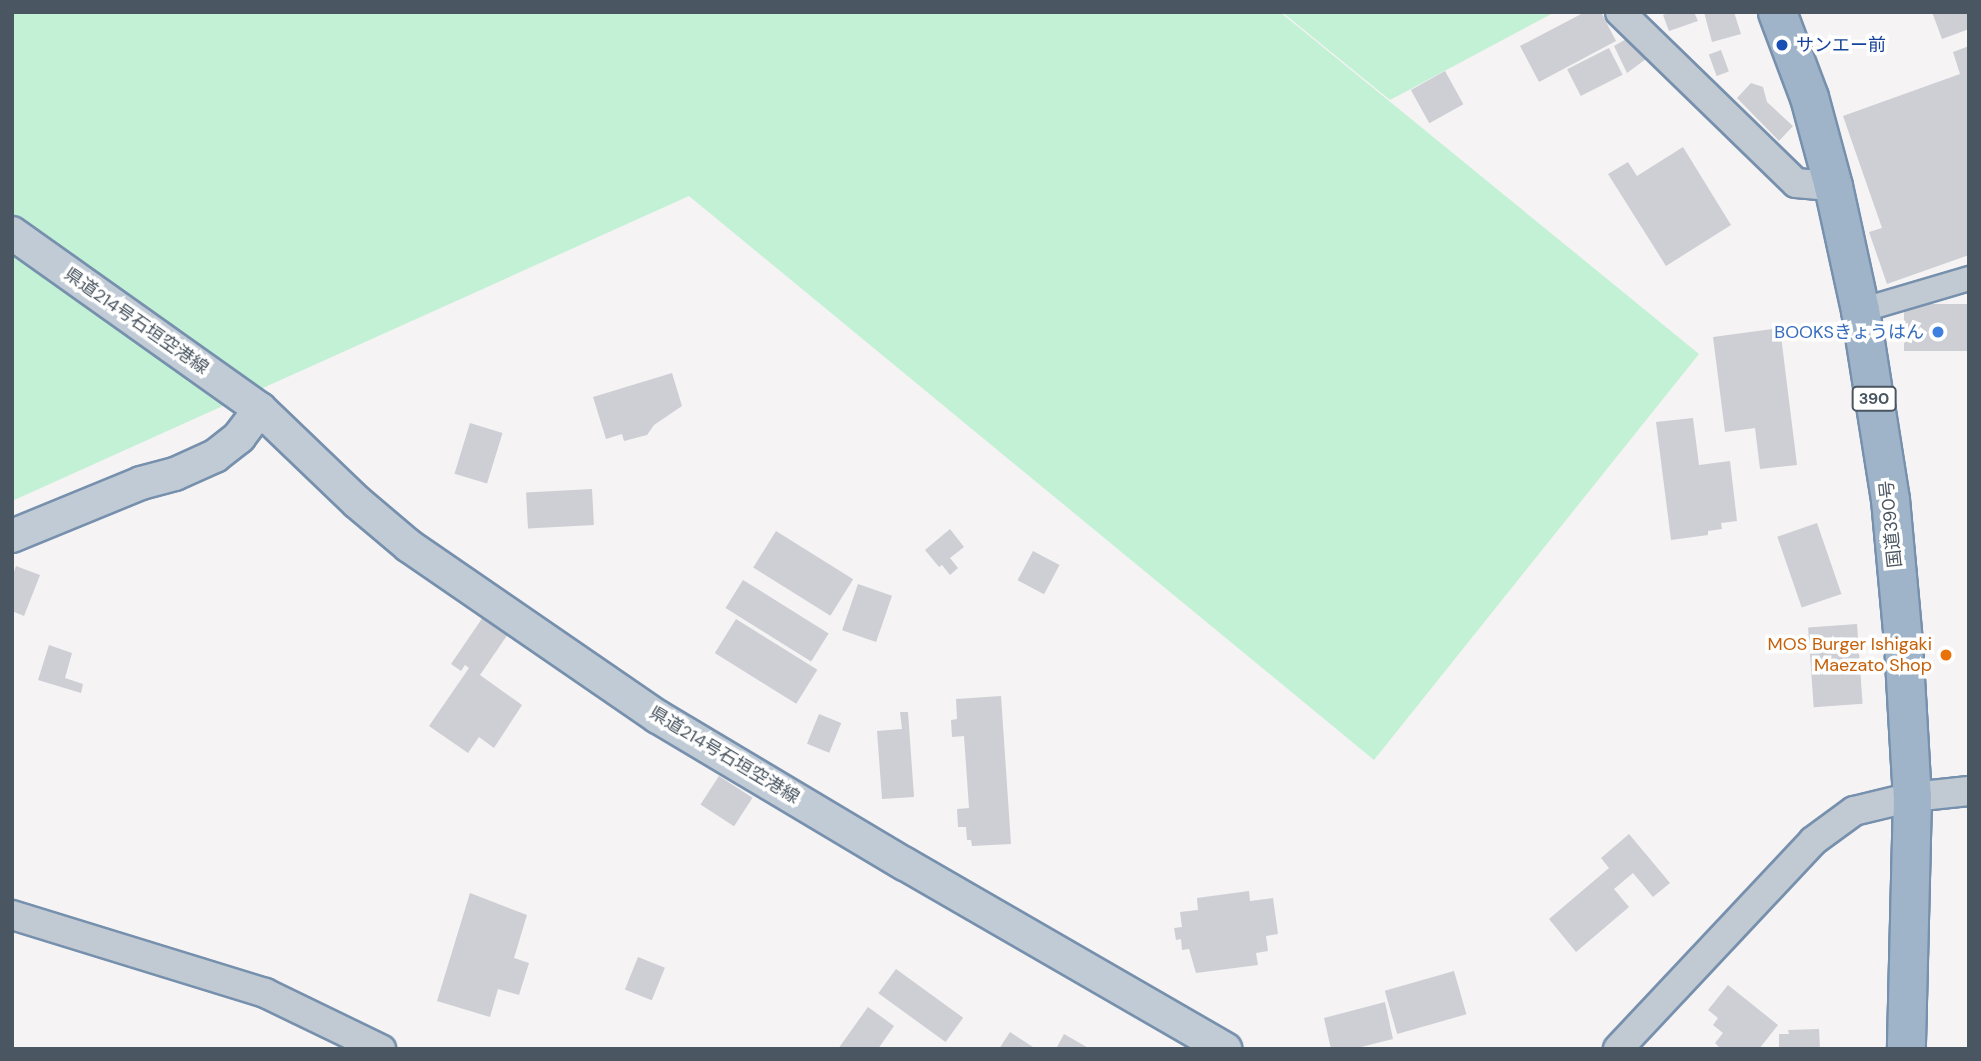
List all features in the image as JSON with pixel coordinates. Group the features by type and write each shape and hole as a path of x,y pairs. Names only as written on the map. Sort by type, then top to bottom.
{"highway":[{"name":"国道390号","path":"1777,12 1809,97 1833,186 1860,310 1890,499 1903,643 1912,797 1906,1049"}],"main road":[{"name":"県道214号石垣空港線","path":"12,233 260,409 357,502 409,546 658,717 1225,1049"},
{"path":"12,536 215,456 239,437 260,409"}],"street":[{"path":"1620,12 1796,183 1833,186"},
{"path":"1860,310 1969,278"},
{"path":"1618,1049 1813,841 1854,811 1912,797 1969,791"},
{"path":"12,915 265,993 381,1049"}],"green space":[{"path":"12,12 1280,12 1699,354 1374,760 689,196 12,501"},
{"path":"1282,12 1555,12 1390,100"}],"building":[{"path":"1585,12 1601,12 1616,41 1539,82 1520,46"},
{"path":"1671,12 1694,12 1698,21 1669,31 1663,15"},
{"path":"1704,12 1734,12 1741,34 1712,42"},
{"path":"1932,12 1969,12 1969,29 1942,39"},
{"path":"1628,38 1646,59 1627,73 1614,46"},
{"path":"1969,46 1969,255 1887,284 1869,232 1882,228 1843,116 1960,74 1953,52"},
{"path":"1609,48 1623,75 1581,96 1567,69"},
{"path":"1721,50 1729,72 1717,76 1709,54"},
{"path":"1445,71 1463,104 1429,123 1411,90"},
{"path":"1751,83 1763,87 1767,102 1793,126 1779,141 1737,98"},
{"path":"1683,147 1731,225 1666,266 1608,174 1628,162 1637,176"},
{"name":"BOOKSきょうはん","path":"1904,304 1969,304 1969,351 1904,351"},
{"path":"1780,328 1797,465 1760,469 1755,428 1725,432 1713,337"},
{"path":"672,373 682,406 654,425 647,435 624,441 622,434 606,439 593,397"},
{"path":"1693,418 1699,465 1730,461 1737,521 1721,523 1722,529 1708,531 1708,535 1671,540 1656,422"},
{"path":"470,423 503,433 487,484 455,474"},
{"path":"592,489 594,525 528,528 526,492"},
{"path":"1817,523 1841,594 1802,608 1777,537"},
{"path":"950,529 964,547 950,558 958,568 950,575 942,565 939,567 925,550"},
{"path":"776,531 853,579 830,616 753,567"},
{"path":"1033,551 1059,565 1044,594 1018,580"},
{"path":"16,566 40,575 24,616 12,611 12,578"},
{"path":"743,580 829,634 811,662 726,608"},
{"path":"858,584 892,596 876,642 842,630"},
{"path":"483,617 508,634 480,675 522,705 494,748 479,737 468,753 429,726 469,668 465,665 461,671 451,664"},
{"path":"736,619 817,670 796,704 715,653"},
{"path":"1857,624 1863,704 1814,707 1808,627"},
{"path":"49,645 72,653 65,678 83,684 81,693 38,680"},
{"path":"1001,696 1011,844 972,846 971,840 967,840 966,827 958,827 957,809 969,808 964,736 952,737 951,720 957,719 956,699"},
{"path":"900,712 908,712 914,797 882,799 877,731 902,729"},
{"path":"819,714 841,723 829,753 807,744"},
{"path":"719,776 753,798 734,826 700,805"},
{"path":"1629,834 1670,883 1653,897 1633,873 1614,889 1629,907 1576,952 1549,919 1609,868 1601,858"},
{"path":"1249,891 1250,901 1273,898 1278,934 1266,936 1268,951 1256,953 1258,965 1196,973 1189,949 1182,950 1181,939 1176,940 1174,928 1182,927 1180,912 1198,910 1197,898"},
{"path":"470,893 527,915 514,958 529,963 519,995 498,989 490,1017 437,1001"},
{"path":"638,957 665,968 652,1000 625,989"},
{"path":"896,969 963,1018 946,1042 878,993"},
{"path":"1454,971 1466,1014 1397,1034 1385,991"},
{"path":"1728,985 1778,1025 1759,1049 1721,1049 1715,1043 1723,1033 1713,1025 1718,1018 1708,1010"},
{"path":"1385,1002 1393,1039 1353,1049 1331,1049 1324,1018"},
{"path":"868,1007 894,1026 878,1049 838,1049"},
{"path":"1819,1029 1820,1049 1779,1049 1779,1034 1789,1034 1788,1030"},
{"path":"1010,1032 1036,1049 999,1049"},
{"path":"1064,1034 1090,1049 1056,1049"}],"place":[{"name":"サンエー前","path":"1782,45"},
{"name":"BOOKSきょうはん","path":"1938,332"},
{"name":"MOS Burger Ishigaki Maezato Shop","path":"1946,655"}]}
